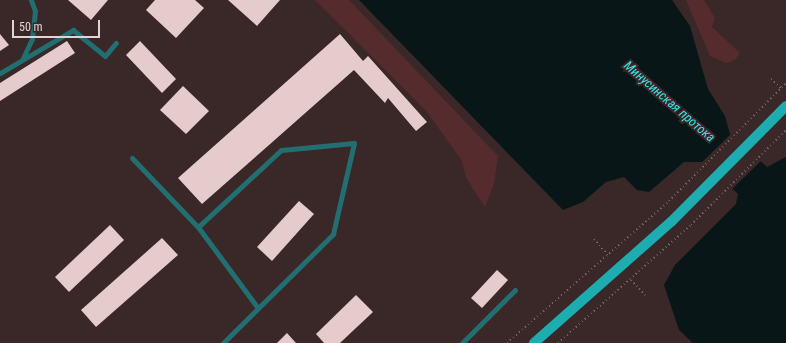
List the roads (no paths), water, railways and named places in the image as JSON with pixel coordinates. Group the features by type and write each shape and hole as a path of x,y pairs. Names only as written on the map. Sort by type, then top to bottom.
{"main road":[{"path":"534,343 671,222 786,106"}],"lane":[{"path":"22,59 32,39 35,11 31,0"},
{"path":"0,74 22,59 73,30 105,56 116,43"},
{"path":"198,227 281,150 354,143 333,234 223,343"},
{"path":"132,158 198,227 258,308"},
{"path":"462,343 515,290"}],"water":[{"name":"Минусинская протока","path":"359,0 672,0 690,26 708,89 725,116 730,134 767,167 786,157 786,343 693,343 679,330 664,285 675,265 736,204 738,194 704,162 684,162 649,192 637,190 624,177 606,182 583,202 563,210"}]}
